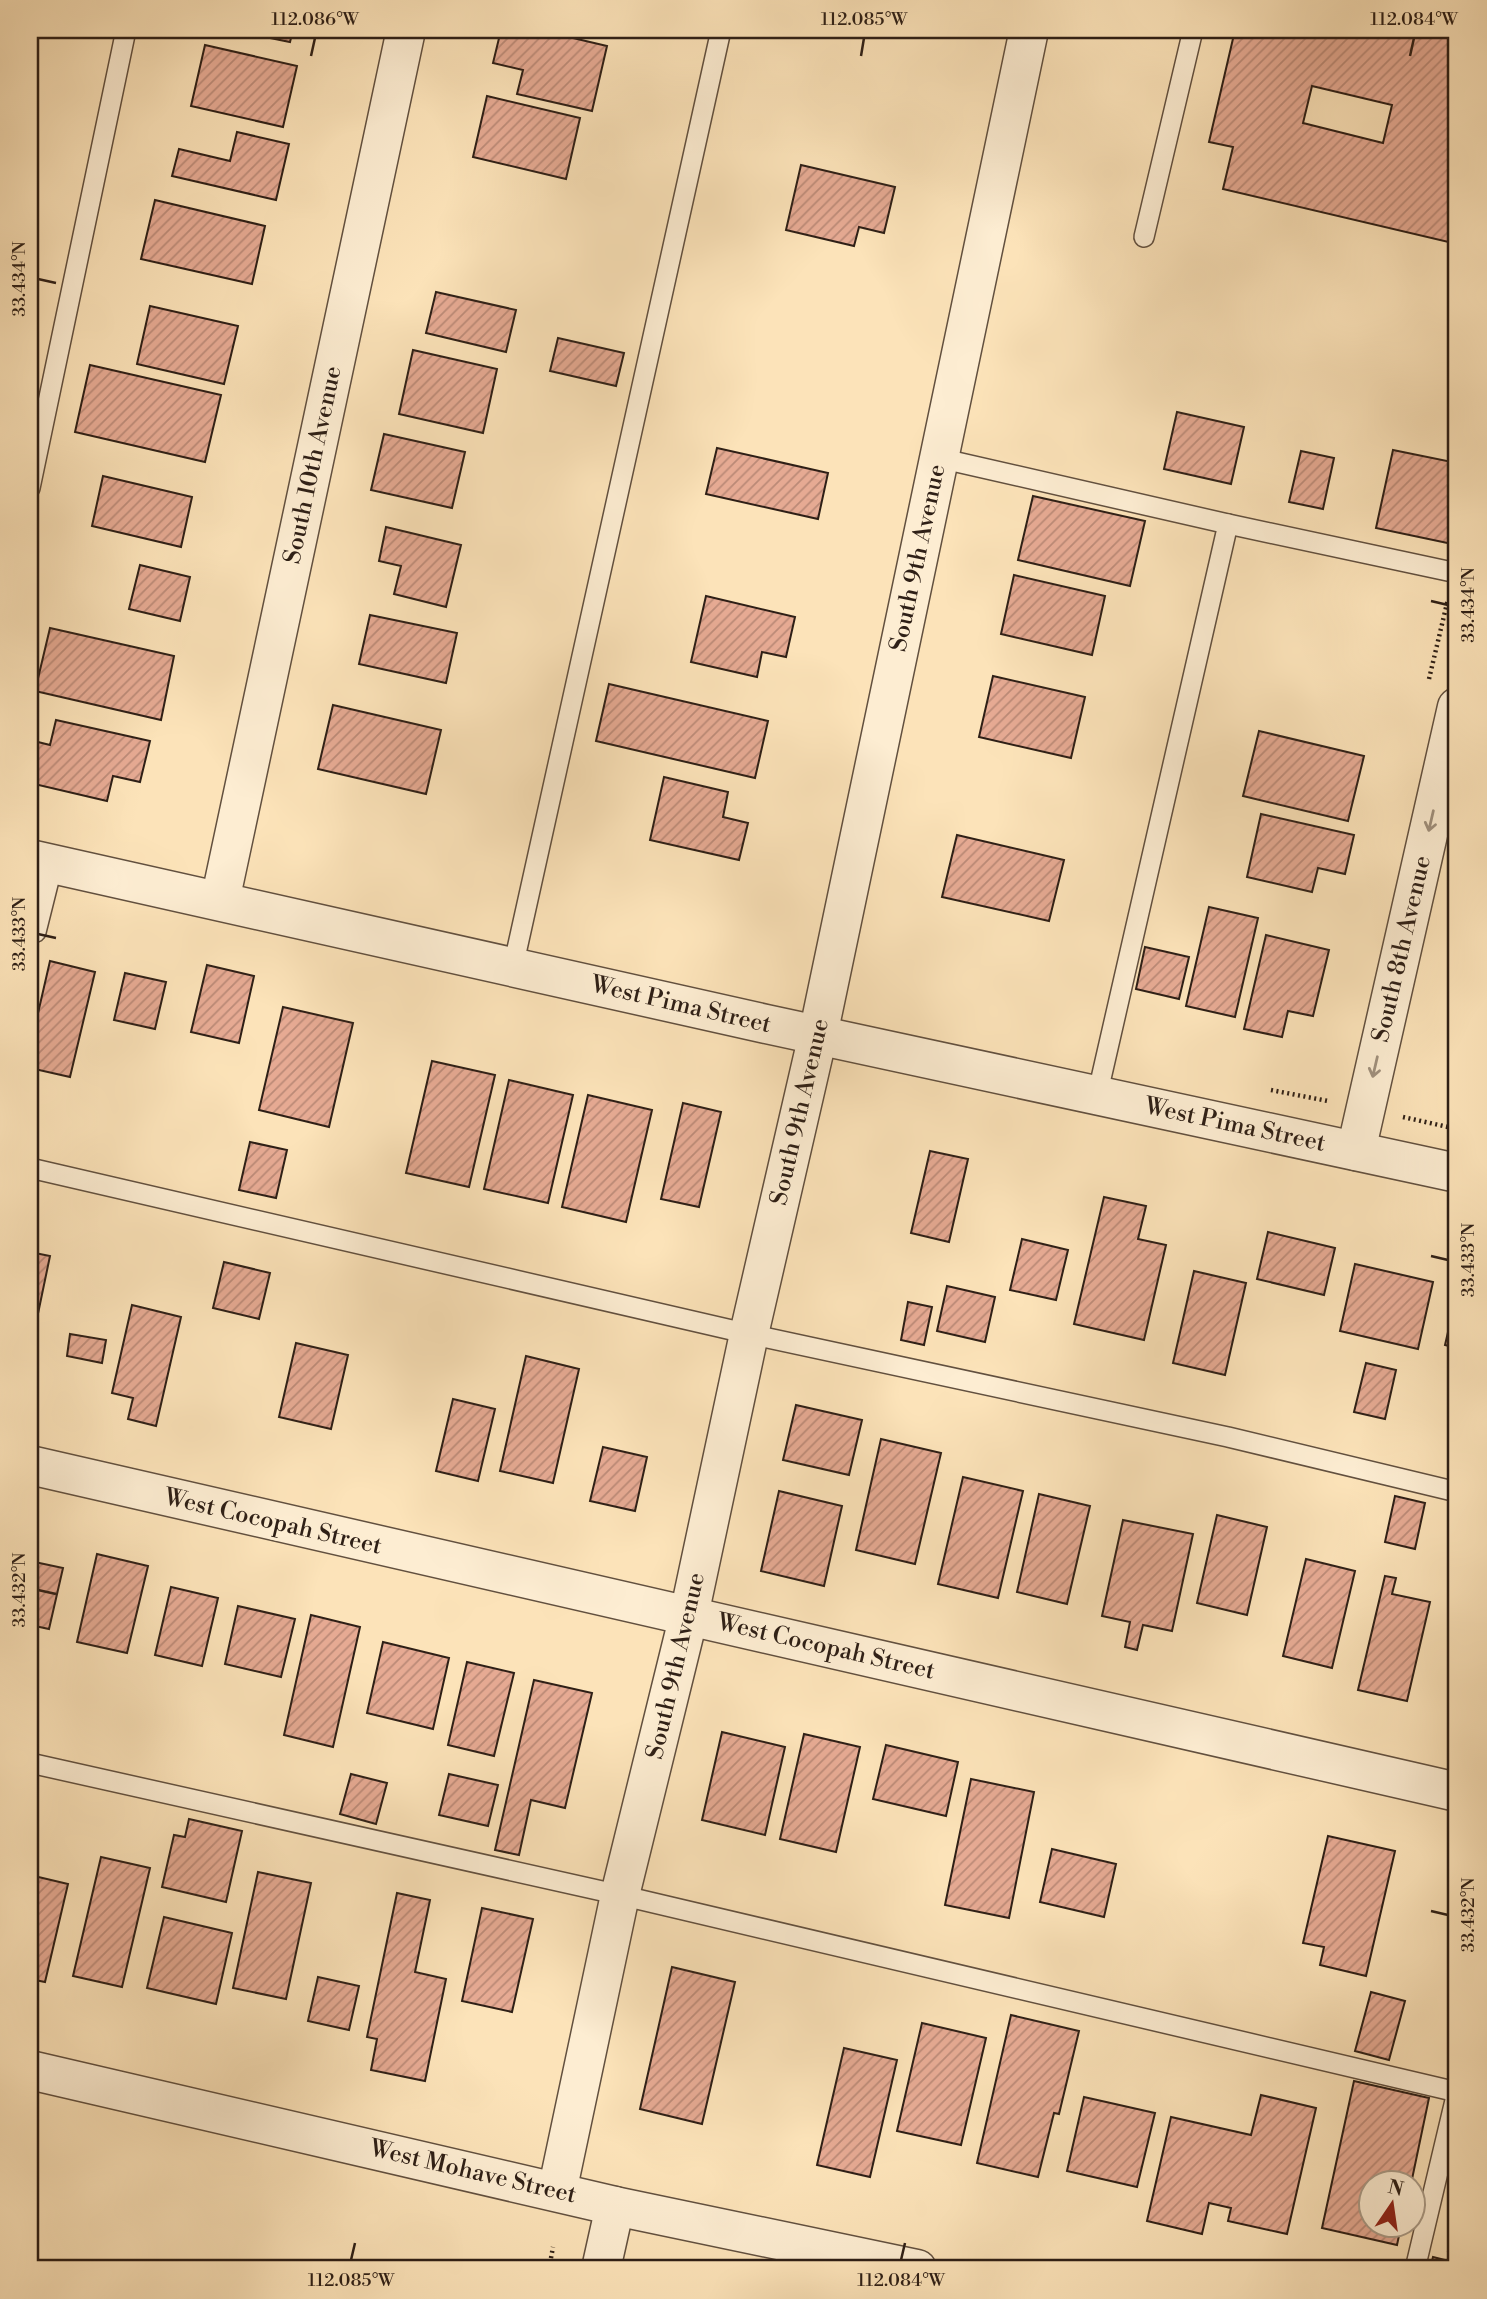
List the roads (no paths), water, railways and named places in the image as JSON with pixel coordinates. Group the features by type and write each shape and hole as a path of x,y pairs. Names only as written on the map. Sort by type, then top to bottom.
{"street":[{"name":"South 10th Avenue","path":"220,901 406,30"},
{"name":"South 9th Avenue","path":"557,2192 620,1895 689,1615 749,1334 818,1035 1029,30"},
{"name":"South 8th Avenue","path":"1356,1152 1457,707"},
{"name":"West Pima Street","path":"41,861 818,1035 1457,1173"},
{"name":"West Cocopah Street","path":"30,1465 234,1514 689,1615 1457,1792"},
{"name":"West Mohave Street","path":"30,2070 615,2206 917,2269"},
{"path":"601,2269 615,2206"}],"lane":[{"path":"30,488 125,30"},
{"path":"513,967 720,30"},
{"path":"1144,237 1193,30"},
{"path":"939,458 1457,573"},
{"path":"1097,1096 1228,524"},
{"path":"30,931 36,932 41,861"},
{"path":"30,1168 749,1334 1228,1437 1457,1492"},
{"path":"30,1763 620,1895 1457,2092 1415,2269"}]}
